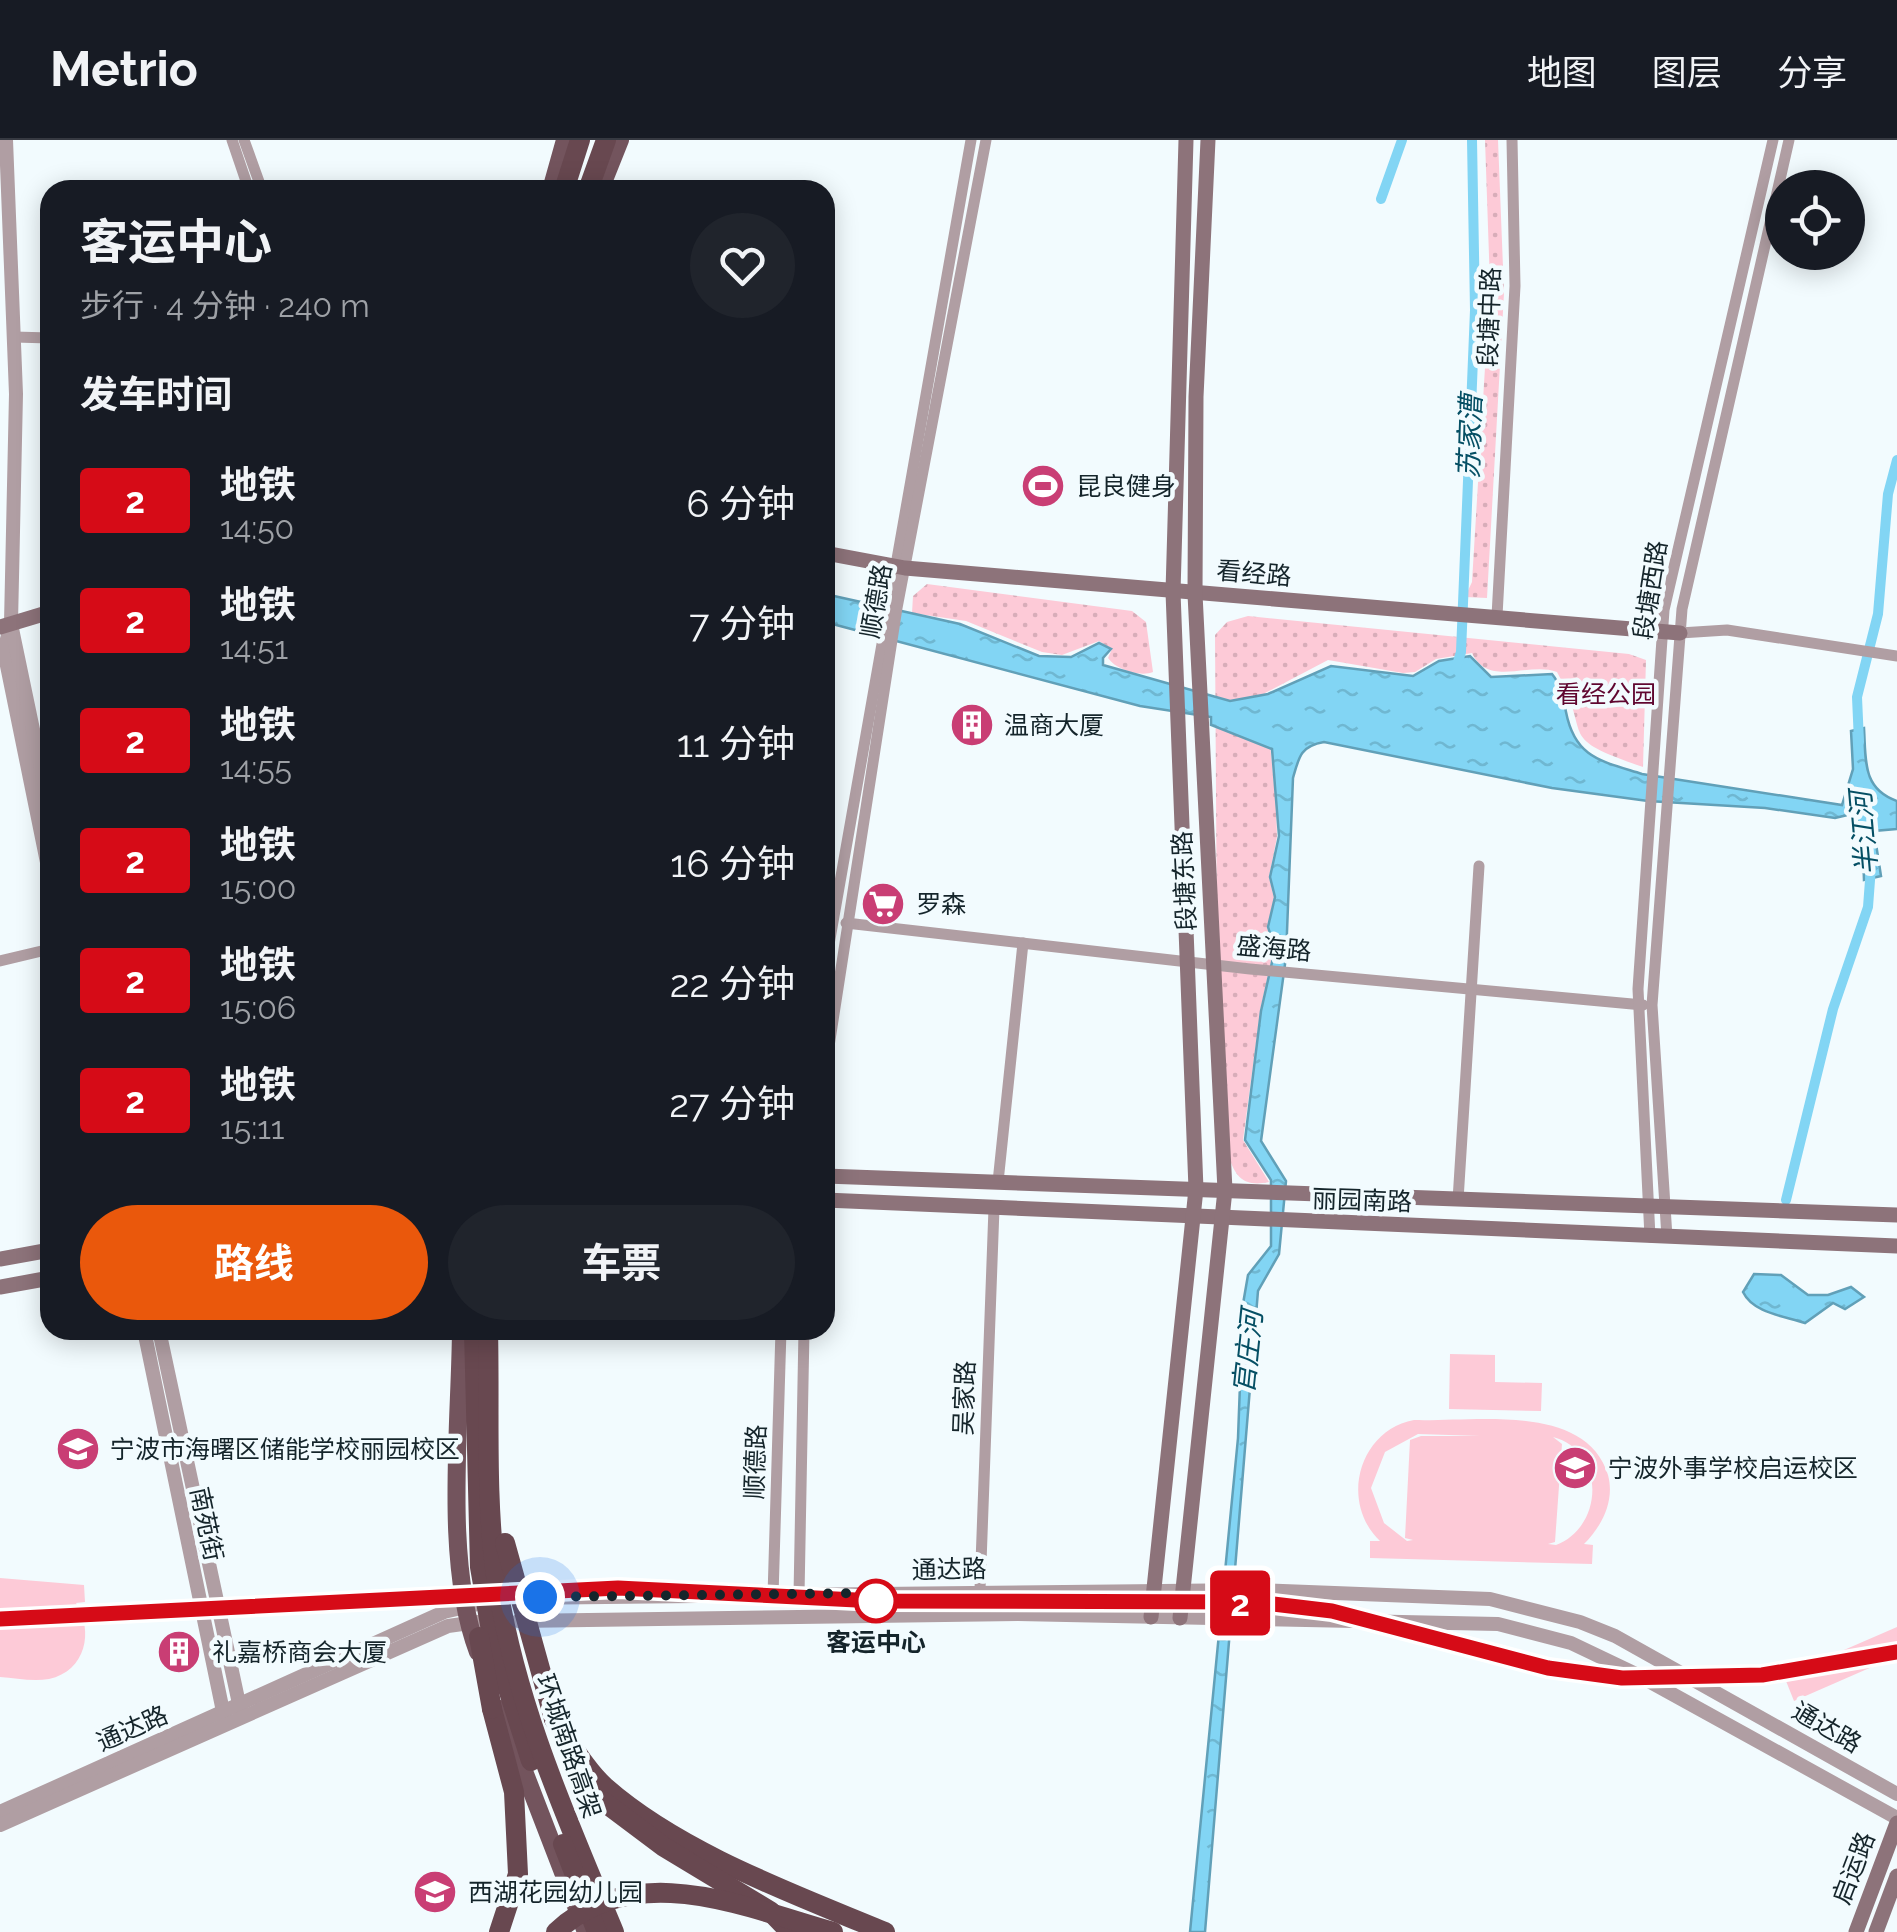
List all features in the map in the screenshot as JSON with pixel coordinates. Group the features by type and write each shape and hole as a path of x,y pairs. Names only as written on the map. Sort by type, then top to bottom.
{"highway":[{"path":"567,180 580,140"},
{"path":"592,180 606,140"},
{"name":"环城南路高架","path":"475,1340 484,1472 508,1640 554,1788 614,1932"},
{"name":"环城南路高架","path":"488,1340 480,1568 493,1642 517,1726 597,1932"},
{"path":"484,1472 554,1719 596,1796 664,1847 770,1910 790,1932"},
{"path":"484,1472 468,1533 469,1576 492,1709 514,1792 518,1874 510,1932"},
{"path":"554,1719 604,1786 651,1818 742,1872 885,1932"},
{"path":"499,1932 518,1874"},
{"path":"556,1932 565,1923 631,1892 690,1892 833,1932"}],"main road":[{"path":"554,180 565,140"},
{"path":"604,180 620,140"},
{"name":"段塘东路","path":"1151,1617 1196,1189 1173,592 1186,140"},
{"name":"段塘东路","path":"1183,1618 1225,1190 1195,594 1196,397 1208,140"},
{"name":"看经路","path":"835,555 899,567 1680,633"},
{"path":"4,624 40,615"},
{"name":"丽园南路","path":"835,1176 1897,1215"},
{"name":"丽园南路","path":"835,1200 1897,1246"},
{"path":"0,1259 40,1252"},
{"path":"0,1287 40,1280"},
{"path":"461,1340 459,1572 465,1614 586,1932"},
{"path":"498,1340 495,1528 511,1621 535,1716 623,1932"},
{"name":"启运路","path":"1856,1932 1897,1820"},
{"name":"启运路","path":"1876,1932 1897,1876"}],"street":[{"path":"6,140 14,337 4,624 40,772"},
{"path":"232,140 246,180"},
{"path":"244,140 258,180"},
{"name":"顺德路","path":"899,567 971,140"},
{"name":"顺德路","path":"835,1010 891,607 986,140"},
{"name":"段塘中路","path":"1497,616 1515,286 1512,140"},
{"name":"段塘西路","path":"1650,1237 1646,1005 1660,810 1656,768 1664,610 1773,140"},
{"name":"段塘西路","path":"1660,810 1670,769 1680,633 1789,140"},
{"path":"14,337 40,338"},
{"path":"1680,633 1727,630 1897,656"},
{"name":"顺德路","path":"835,911 886,643"},
{"path":"20,694 40,815"},
{"path":"1458,1200 1479,866"},
{"name":"盛海路","path":"835,922 1250,969 1646,1005"},
{"path":"998,1182 1024,943"},
{"path":"0,961 40,951"},
{"name":"段塘西路","path":"1646,1005 1668,1238"},
{"name":"吴家路","path":"980,1590 994,1208"},
{"name":"南苑街","path":"146,1340 224,1719"},
{"name":"南苑街","path":"161,1340 241,1712"},
{"name":"顺德路","path":"773,1596 781,1340"},
{"name":"顺德路","path":"799,1596 804,1340"},
{"name":"通达路","path":"0,1812 507,1598 980,1590 1258,1590 1490,1599 1580,1622 1770,1721 1897,1794"},
{"name":"通达路","path":"465,1614 511,1621 1018,1614 1498,1624 1571,1643 1636,1674 1897,1820"},
{"name":"通达路","path":"0,1825 224,1719"}],"green space":[{"path":"1485,140 1498,140 1504,293 1487,598 1465,597 1472,582 1490,285"},
{"path":"927,584 1132,611 1146,622 1153,672 1136,673 1117,666 1108,658 1112,649 1099,641 1062,655 1042,652 966,621 912,613 913,596"},
{"name":"看经公园","path":"1248,616 1629,654 1646,660 1643,767 1586,741 1557,672 1488,669 1472,653 1436,659 1415,672 1403,673 1328,660 1265,693 1276,805 1277,837 1269,877 1274,898 1267,928 1274,949 1261,1006 1243,1140 1269,1182 1261,1183 1243,1180 1229,1157 1217,950 1215,635 1227,622"},
{"path":"1450,1354 1495,1355 1495,1382 1542,1383 1541,1411 1449,1409"},
{"path":"1496,1419 1553,1426 1577,1436 1596,1452 1610,1485 1605,1512 1584,1544 1593,1545 1592,1564 1370,1558 1370,1541 1380,1541 1367,1525 1360,1507 1361,1470 1368,1452 1395,1426 1414,1420","holes":["1418,1434 1480,1436 1421,1436 1410,1440 1405,1538 1413,1540 1407,1541 1384,1523 1371,1488 1385,1452","1553,1437 1583,1457 1592,1490 1583,1522 1572,1536 1556,1545 1548,1544 1555,1542 1562,1444"]},
{"path":"0,1578 84,1585 85,1602 76,1603 85,1626 83,1648 79,1659 62,1675 43,1680 0,1677"},
{"path":"1897,1627 1897,1656 1794,1701 1784,1676"}],"water":[{"name":"官庄河","path":"835,596 960,624 1039,656 1071,657 1099,643 1111,649 1103,658 1103,665 1230,701 1268,694 1331,666 1413,676 1439,661 1470,656 1491,677 1552,674 1560,687 1576,739 1602,761 1642,774 1842,805 1853,769 1851,731 1864,728 1866,762 1872,781 1877,789 1897,801 1897,829 1874,831 1881,876 1864,880 1862,827 1852,814 1835,818 1552,788 1324,742 1302,753 1293,778 1286,957 1261,1141 1286,1181 1279,1254 1258,1291 1205,1932 1190,1932 1238,1438 1243,1304 1248,1275 1271,1246 1271,1180 1245,1140 1261,1011 1275,949 1268,927 1275,897 1270,877 1279,836 1272,749 1211,725 1211,717 1140,706 835,625"},
{"path":"1754,1274 1781,1275 1808,1295 1828,1295 1851,1287 1864,1297 1845,1309 1833,1303 1805,1323 1754,1305 1743,1292"}],"waterway":[{"name":"苏家漕","path":"1381,199 1402,140"},
{"name":"苏家漕","path":"1456,668 1461,652 1475,310 1472,140"},
{"name":"半江河","path":"1859,742 1857,697 1878,614 1888,494 1897,460"},
{"name":"半江河","path":"1786,1200 1833,1009 1868,907 1871,867"}],"metro line":[{"name":"2","path":"0,1619 618,1588 876,1601 1104,1605 1256,1602 1332,1611 1548,1668 1622,1678 1692,1680 1762,1675 1897,1652"}],"place":[{"name":"昆良健身","path":"1043,486"},
{"name":"温商大厦","path":"972,725"},
{"name":"罗森","path":"883,904"},
{"name":"宁波市海曙区储能学校丽园校区","path":"78,1449"},
{"name":"宁波外事学校启运校区","path":"1575,1468"},
{"name":"客运中心","path":"876,1601"},
{"name":"礼嘉桥商会大厦","path":"179,1652"},
{"name":"西湖花园幼儿园","path":"435,1892"}],"route":[{"path":"540,1597 871,1593 876,1601"}]}
